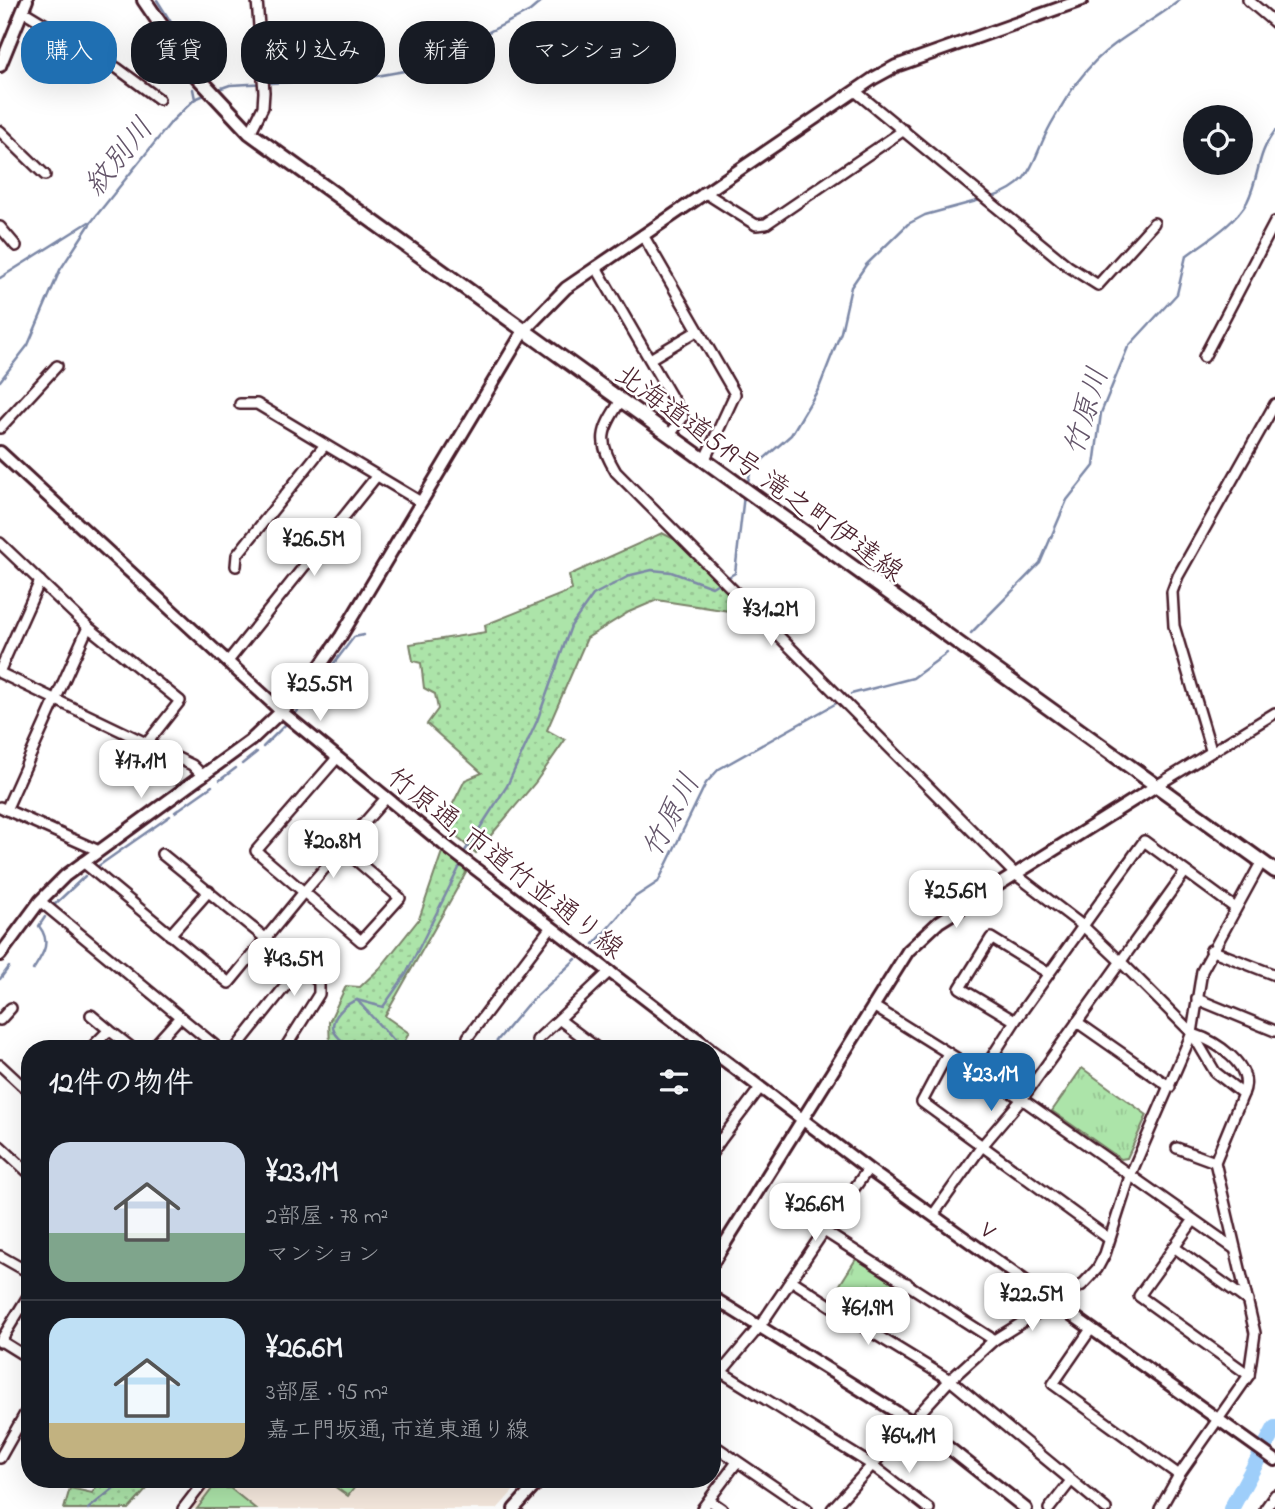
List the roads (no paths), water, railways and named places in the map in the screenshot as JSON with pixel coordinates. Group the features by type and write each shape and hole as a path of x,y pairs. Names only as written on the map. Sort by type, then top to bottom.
{"main road":[{"name":"北海道道519号 滝之町伊達線","path":"144,0 193,72 250,133 620,402 1275,871"}],"street":[{"path":"250,133 263,107 264,92 257,0"},
{"path":"0,955 40,901 83,862 203,776 282,712 309,683 341,636 523,332 549,303 704,192 896,66 1082,0"},
{"path":"1248,0 1275,23"},
{"path":"0,66 25,5 159,99"},
{"path":"855,91 1040,243 1098,285 1154,223"},
{"path":"704,192 756,225 766,224 904,130"},
{"path":"0,131 46,175"},
{"path":"1204,356 1275,222"},
{"path":"0,227 16,246"},
{"path":"643,235 735,394 704,461"},
{"path":"596,267 683,417 669,436"},
{"path":"650,359 697,331"},
{"path":"0,428 57,366"},
{"path":"620,402 603,435 606,456 616,472 1016,874 1083,926 1121,962 1192,1033 1215,1072 1243,1094"},
{"path":"240,404 257,404 375,478 421,502"},
{"path":"1211,750 1174,626 1172,592 1178,576 1275,404"},
{"path":"236,566 237,555 324,446"},
{"name":"竹原通, 市道竹並通り線","path":"0,452 229,660 282,712 386,798 698,1040"},
{"path":"229,660 375,478"},
{"path":"0,543 88,627 180,701 147,743"},
{"path":"40,581 0,672 192,765 203,776"},
{"path":"88,627 3,808 97,850"},
{"path":"721,1250 873,1006 919,938 939,922 1211,750 1275,713"},
{"path":"337,758 256,851 361,941 400,898 342,848"},
{"path":"83,862 229,983 386,798"},
{"path":"981,1074 1048,973 1143,841 1234,907"},
{"path":"162,854 265,938"},
{"path":"832,1509 950,1380 994,1340 1082,1285 1097,1269 1105,1254 1130,1176 1192,1033 1202,971 1234,907 1262,861"},
{"path":"933,1215 982,1146 1022,1099 1185,872"},
{"path":"170,935 209,891"},
{"path":"40,901 208,1040"},
{"path":"468,1037 551,927"},
{"path":"1015,1021 960,988 990,938 1048,973"},
{"path":"1211,950 1275,975"},
{"path":"538,1040 610,971"},
{"path":"242,1040 295,974 306,972 318,982 319,994 290,1040"},
{"path":"1197,999 1275,1031"},
{"path":"873,1006 1022,1099 1235,1249"},
{"path":"0,1020 11,1008"},
{"path":"91,1014 122,1040"},
{"path":"159,1040 180,1017"},
{"path":"560,1020 586,1040"},
{"path":"1077,1023 1170,1087"},
{"path":"99,1040 109,1030"},
{"path":"1160,1509 1179,1475 1250,1375 1255,1333 1215,1162 1243,1094 1245,1080 1230,1056 1210,1040 1192,1033"},
{"path":"948,1053 922,1102 1108,1238"},
{"name":"竹原通, 市道竹並通り線","path":"721,1058 802,1121 933,1215"},
{"path":"0,1065 21,1085"},
{"path":"721,1132 760,1088"},
{"path":"0,1146 21,1166"},
{"path":"1177,1148 1215,1162"},
{"path":"868,1169 760,1326 723,1373 872,1465 929,1509"},
{"name":"ｖ","path":"933,1215 1054,1302"},
{"path":"1193,1221 1139,1296 1250,1375"},
{"path":"824,1231 994,1340"},
{"path":"1174,1247 1248,1301"},
{"path":"0,1256 21,1268"},
{"path":"791,1280 950,1380 1070,1482 1106,1509"},
{"path":"873,1333 906,1283"},
{"path":"721,1302 911,1421 1026,1509"},
{"path":"1054,1302 1275,1460"},
{"path":"21,1308 0,1342 21,1354"},
{"path":"1091,1329 1053,1384 1179,1475"},
{"path":"0,1458 21,1421"},
{"path":"721,1450 807,1509"},
{"path":"721,1484 737,1462"},
{"path":"1049,1509 1070,1482"},
{"path":"183,1509 198,1488"},
{"path":"514,1509 533,1488"},
{"path":"702,1509 718,1488"},
{"path":"1265,1509 1275,1495"},
{"path":"709,1500 722,1509"}],"waterway":[{"path":"157,0 170,21"},
{"name":"紋別川","path":"216,90 230,85 365,78 416,69 530,11 543,0"},
{"path":"990,198 1005,192 1024,177 1064,102 1095,62 1122,39 1180,0"},
{"path":"193,89 195,99"},
{"name":"紋別川","path":"0,381 28,345 60,270 92,221 172,121 195,99 207,94"},
{"name":"竹原川","path":"971,633 1040,563 1067,500 1094,466 1101,413 1128,347 1177,294 1186,256 1219,232 1242,210 1251,192 1264,149 1275,131"},
{"path":"747,485 751,470 791,435 819,388 841,332 851,287 866,265 908,224 925,215 984,199"},
{"path":"0,278 89,222"},
{"path":"465,851 507,786 537,721 571,626 593,595 631,575 652,570 671,572 712,587 735,573 744,495"},
{"path":"296,713 354,637 364,635"},
{"name":"竹原川","path":"851,694 913,678 947,653"},
{"name":"竹原川","path":"594,944 635,897 658,882 706,783 719,769 835,704"},
{"path":"263,747 285,725"},
{"path":"242,764 257,752"},
{"path":"220,780 236,768"},
{"path":"175,812 212,786"},
{"path":"97,867 170,816"},
{"path":"357,1000 383,1007 406,974 461,864"},
{"path":"52,907 85,876"},
{"path":"33,970 45,948 45,938 39,926 45,917"},
{"name":"竹原川","path":"498,1040 526,1006 576,959"},
{"path":"0,979 9,967"},
{"name":"竹原川","path":"357,1000 393,1040"},
{"path":"342,1040 334,1031 334,1022 348,1004 357,1000"},
{"path":"1231,1509 1275,1428"},
{"path":"88,1509 114,1488"}]}
